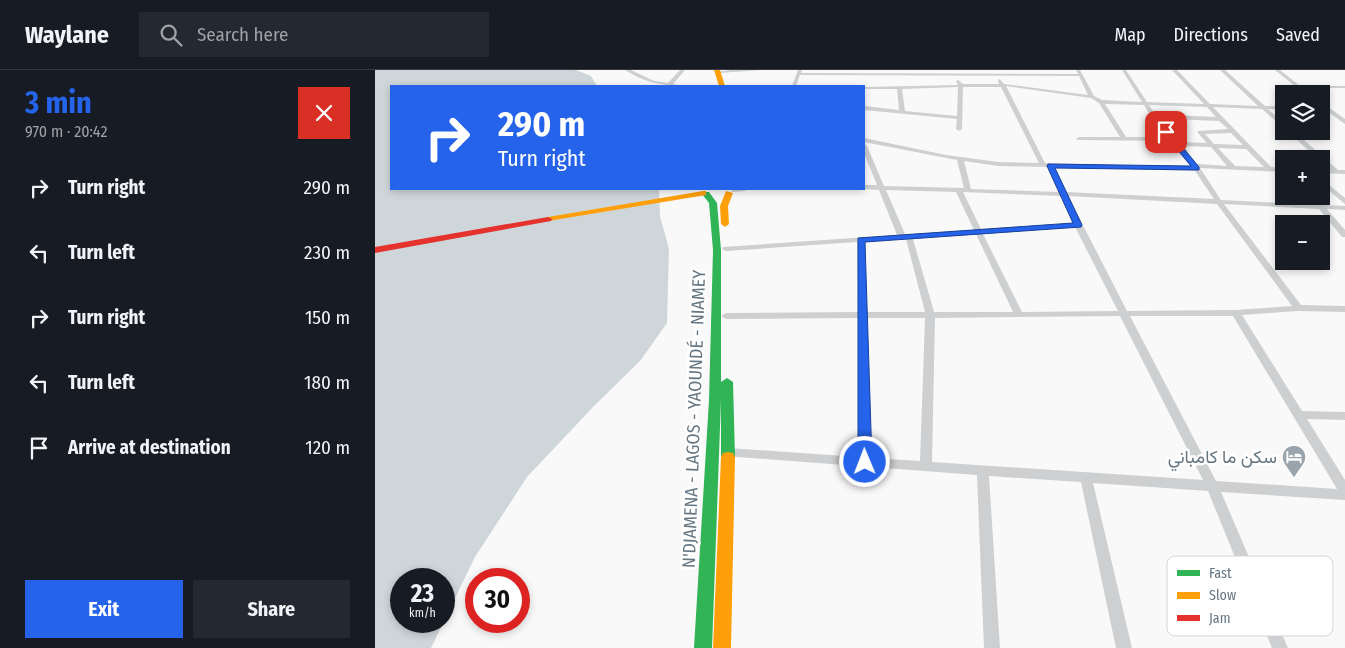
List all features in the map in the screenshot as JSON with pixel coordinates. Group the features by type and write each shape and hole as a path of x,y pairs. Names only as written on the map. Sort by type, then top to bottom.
{"main road":[{"path":"715,71 716,85"},
{"path":"715,71 722,85"},
{"path":"375,246 477,229 681,190"},
{"path":"375,250 702,192 736,190"},
{"name":"N'DJAMENA - LAGOS - YAOUNDÉ - NIAMEY","path":"722,648 729,454 724,206 736,190"},
{"name":"N'DJAMENA - LAGOS - YAOUNDÉ - NIAMEY","path":"702,192 713,202 717,250 715,400 703,648"},
{"path":"709,521 727,519"}],"street":[{"path":"627,70 653,82 669,85 683,70"},
{"path":"715,71 761,70"},
{"path":"1124,70 1147,103 1159,125 1176,142 1196,167 1298,308"},
{"path":"1174,70 1269,169"},
{"path":"1222,70 1275,119"},
{"path":"1277,70 1297,85"},
{"path":"794,85 799,72 1079,72 1092,97"},
{"path":"863,85 866,72"},
{"path":"955,72 961,86 959,129"},
{"path":"995,72 1065,194 1078,225 1211,486 1241,556"},
{"path":"865,87 1003,85 1092,97 1101,102 1275,108"},
{"path":"899,87 902,111"},
{"path":"1330,87 1345,87"},
{"path":"1101,102 1124,139"},
{"path":"865,108 960,118"},
{"path":"1330,111 1345,122"},
{"path":"1170,117 1221,120"},
{"path":"1232,131 1200,132 1233,168"},
{"path":"1079,139 1124,139 1247,147"},
{"path":"865,140 960,159 998,164 1275,169"},
{"path":"1301,140 1341,172"},
{"path":"865,148 881,188 906,237 930,315 926,467"},
{"path":"960,159 969,191"},
{"path":"865,187 1065,194 1345,208"},
{"path":"1330,188 1345,202"},
{"path":"958,190 1019,314"},
{"path":"1320,206 1345,235"},
{"path":"726,249 1078,225"},
{"path":"861,240 864,315 865,462"},
{"path":"726,316 1236,313 1298,308 1345,308"},
{"path":"1236,313 1345,491"},
{"path":"1298,415 1345,416"},
{"path":"729,454 1345,495"},
{"path":"983,470 992,648"},
{"path":"1086,477 1124,648"},
{"path":"1275,636 1280,648"}],"shaded area":[{"path":"375,70 576,70 591,76 596,85 390,85 390,190 659,190 660,216 669,249 667,323 640,361 594,406 527,477 470,568 465,568 465,578 455,598 455,568 390,568 390,633 438,633 431,648 375,648"}],"traffic: fast":[{"path":"703,648 715,400 717,250 713,203 706,194"},
{"path":"727,382 728,457"}],"traffic: slow":[{"path":"717,70 722,85"},
{"path":"548,219 703,193"},
{"path":"725,224 724,206 729,193"},
{"path":"722,648 728,457"}],"traffic: jam":[{"path":"375,250 548,219"}],"place":[{"name":"سكن ما كامباني","path":"1294,478"}],"route":[{"path":"865,462 864,315 861,240 1078,225 1065,194 1050,166 1197,169 1166,132"}]}
